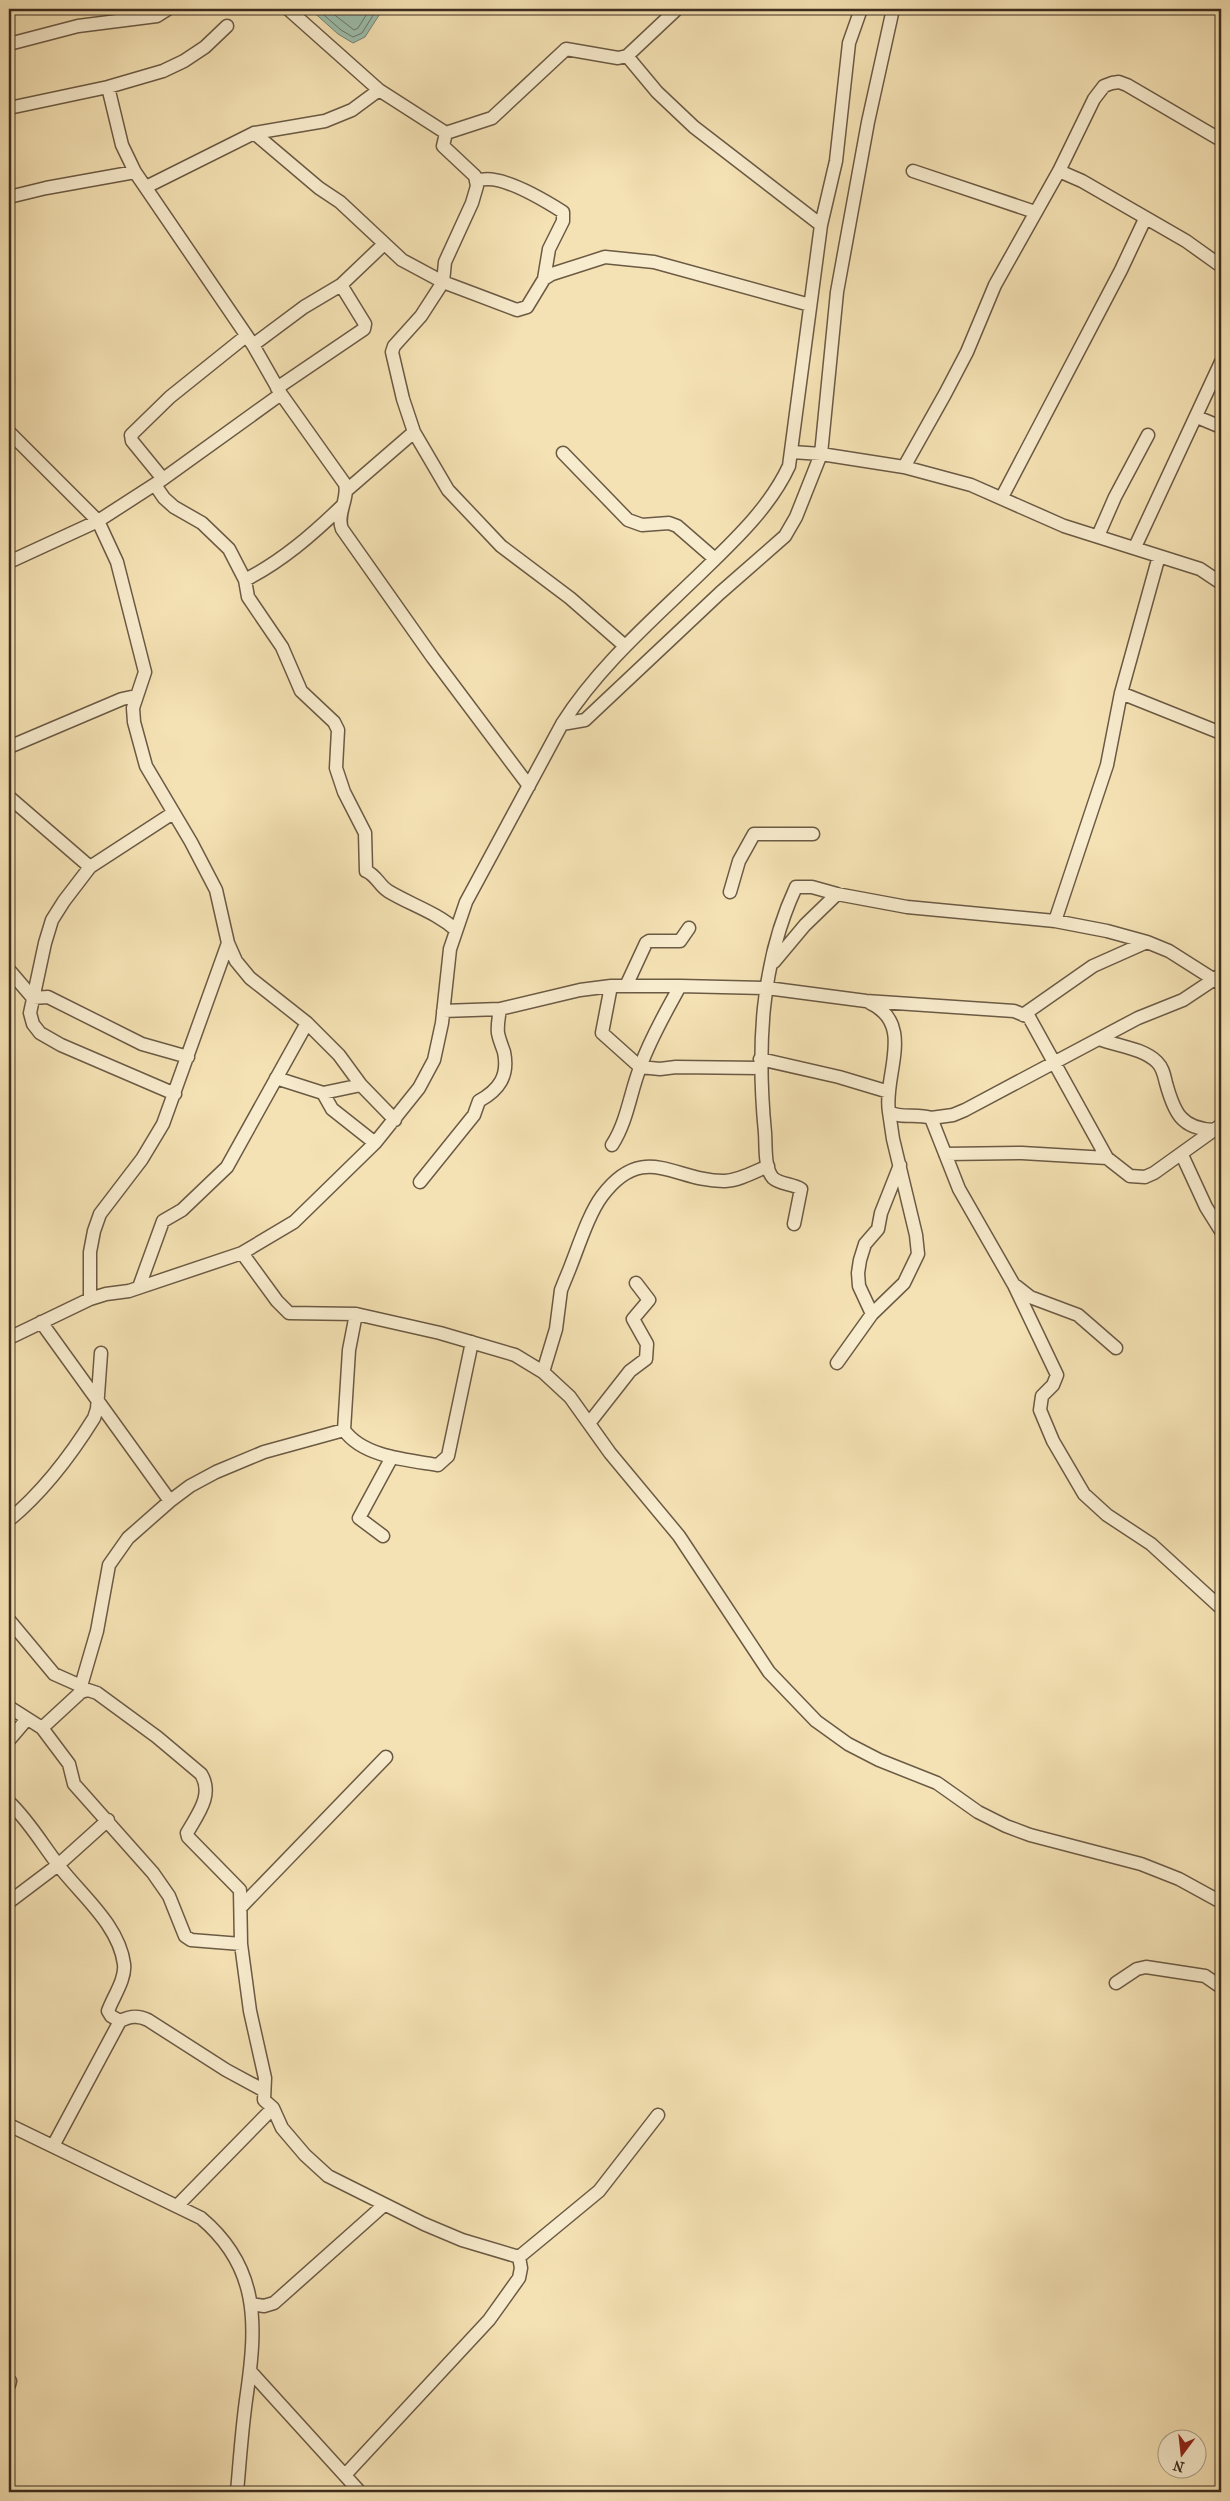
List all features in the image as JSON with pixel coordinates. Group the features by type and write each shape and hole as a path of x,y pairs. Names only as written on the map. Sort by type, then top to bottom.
{"street":[{"path":"9,44 78,26 157,16 168,9"},
{"path":"288,9 379,90 446,133"},
{"path":"446,133 492,118 566,49 618,58 628,56 677,9"},
{"path":"9,1338 90,1299 106,1294 129,1291 139,1286 242,1253 294,1222 375,1143 419,1088 434,1060 440,1040 445,977 456,930 466,902 562,724 575,703 626,646 754,518 783,478 792,452 821,225 836,161 849,43 860,9"},
{"path":"562,724 585,720 720,592 785,536 796,517 821,454 837,292 868,122 893,9"},
{"path":"9,108 108,87 163,71 184,61 205,47 227,26"},
{"path":"628,56 657,92 694,127 821,225"},
{"path":"904,467 954,377 995,285 1059,170 1094,99 1104,86 1119,82 1127,85 1221,140"},
{"path":"108,87 122,145 135,172 250,341 279,391 345,484 347,490"},
{"path":"146,187 254,133 325,121 352,110 379,90"},
{"path":"254,133 320,188 340,202 402,260 444,282 517,310 523,310 527,307 544,279 549,248 563,221 562,212 547,202 503,182 492,178 478,181"},
{"path":"446,133 444,146 447,152 478,181"},
{"path":"1059,170 1082,181 1186,241 1221,266"},
{"path":"913,171 1035,212"},
{"path":"9,197 46,188 135,172"},
{"path":"478,181 472,203 445,262 444,282 436,296 394,346 392,352 403,399 414,432 448,490 501,546 570,598 626,646"},
{"path":"1002,497 1121,270 1145,219"},
{"path":"384,244 341,286 304,306 250,341 170,397 131,435 132,442 159,482 164,498 174,507 202,523 229,549 245,580 248,597 282,647 301,692 334,722 338,730 336,768 344,792 365,833 366,871 374,875 378,883 388,890 445,920 456,930"},
{"path":"544,279 552,274 605,257 626,257 710,276 810,305"},
{"path":"9,562 98,521 159,482 364,329 365,324 341,286"},
{"path":"1135,547 1221,362"},
{"path":"1197,417 1221,427"},
{"path":"9,432 98,521 117,562 144,664 144,682 136,696 133,708 134,722 146,766 191,842 216,890 228,943 236,961 250,978 307,1023 339,1055 361,1085 395,1120"},
{"path":"414,432 347,490 340,520 342,529 433,658 529,786"},
{"path":"1098,536 1115,497 1148,435"},
{"path":"792,452 821,454 904,467 971,485 1002,497 1048,520 1200,569 1221,583"},
{"path":"563,453 628,520 642,525 661,522 677,526 715,559"},
{"path":"245,580 270,567 304,542 342,506"},
{"path":"1055,921 1107,765 1121,692 1159,556"},
{"path":"1121,692 1221,734"},
{"path":"9,747 114,703 136,696"},
{"path":"9,797 90,867"},
{"path":"173,814 90,867 64,901 52,920 33,998 31,1018 40,1033 61,1045 175,1094"},
{"path":"730,892 740,860 754,834 813,834"},
{"path":"794,1224 801,1189 773,1178 768,1166 760,1064 761,1031 771,966 784,916 796,887 812,887 837,894 914,907 1055,921 1147,942 1169,951 1219,980"},
{"path":"771,966 800,931 837,894"},
{"path":"626,986 646,943 649,941 680,941 689,928"},
{"path":"1023,1015 1092,966 1147,942"},
{"path":"90,1299 90,1252 100,1214 142,1159 163,1124 228,943"},
{"path":"9,970 33,998"},
{"path":"889,1112 898,1116 924,1115 930,1118 953,1115 1138,1018 1183,1000 1219,980"},
{"path":"443,1010 500,1009 579,991 611,986 767,988 866,1001 1000,1010 1029,1017 1107,1158 1119,1169 1138,1178 1145,1178 1182,1155 1217,1127"},
{"path":"611,986 602,1033 640,1067 660,1069 760,1064 839,1077 889,1092"},
{"path":"612,1145 621,1131 630,1107 640,1067 653,1035 680,986"},
{"path":"33,998 48,997 142,1044 188,1057"},
{"path":"836,1363 872,1314 904,1283 914,1266 918,1254 916,1235 889,1112 889,1092 895,1037 891,1020 883,1010 866,1001"},
{"path":"420,1182 474,1115 479,1101 495,1092 501,1082 505,1070 504,1054 498,1032 500,1009"},
{"path":"139,1286 163,1221 182,1210 228,1167 307,1023"},
{"path":"1099,1039 1141,1053 1157,1062 1164,1072 1173,1104 1186,1124 1198,1129 1217,1127"},
{"path":"276,1078 323,1094 361,1085"},
{"path":"323,1094 332,1109 375,1143"},
{"path":"930,1118 959,1189 1014,1285 1058,1375 1053,1385 1042,1396 1040,1410 1053,1441 1077,1482 1093,1503 1151,1544 1221,1608"},
{"path":"945,1154 1022,1153 1107,1158"},
{"path":"1182,1155 1206,1207 1221,1231"},
{"path":"543,1372 556,1329 561,1290 592,1214 602,1196 614,1183 632,1170 652,1165 702,1178 724,1181 748,1176 768,1166"},
{"path":"872,1314 859,1286 860,1260 865,1244 878,1229 881,1213 900,1165"},
{"path":"242,1253 277,1301 289,1313 356,1314 472,1342 515,1355 543,1372 570,1396 610,1453 652,1501 684,1543 769,1672 816,1721 848,1744 878,1760 937,1783 978,1812 1006,1826 1030,1835 1141,1864 1179,1879 1221,1902"},
{"path":"590,1422 630,1371 646,1359 647,1344 633,1319 649,1300 636,1283"},
{"path":"1014,1285 1030,1297 1078,1315 1116,1348"},
{"path":"356,1314 350,1350 344,1430 348,1436 370,1449 392,1456 438,1465 448,1456 472,1342"},
{"path":"42,1322 170,1501"},
{"path":"9,1520 51,1478 94,1418 98,1400 101,1353"},
{"path":"42,1728 83,1688 97,1631 109,1565 128,1538 190,1486 216,1472 264,1452 344,1430"},
{"path":"383,1536 359,1518 392,1456"},
{"path":"9,1620 54,1674 97,1693 157,1737 200,1774 206,1794 187,1836 240,1890 241,1944 250,2011 265,2078 264,2100 273,2108 282,2128 317,2167 328,2176 462,2240 519,2258"},
{"path":"9,1707 42,1728 69,1764 74,1784 108,1820 153,1873 169,1896 188,1939 241,1944"},
{"path":"9,1740 27,1719"},
{"path":"241,1907 386,1757"},
{"path":"9,1802 37,1833 58,1865 109,1927 117,1942 124,1971 108,2010 111,2016 120,2020"},
{"path":"9,1902 58,1865 108,1820"},
{"path":"1116,1983 1132,1971 1146,1967 1205,1976 1221,1987"},
{"path":"52,2146 120,2020 130,2016 142,2017 226,2070 263,2090"},
{"path":"178,2205 273,2108"},
{"path":"519,2258 599,2191 658,2115"},
{"path":"9,2125 178,2205 201,2218 218,2232 232,2250 239,2263 251,2304 251,2372 237,2492"},
{"path":"251,2304 264,2306 274,2303 384,2204"},
{"path":"346,2475 489,2320 519,2278 521,2268 519,2258"},
{"path":"251,2372 360,2492"}],"water":[{"path":"310,9 383,9 365,37 353,43 338,34"}]}
